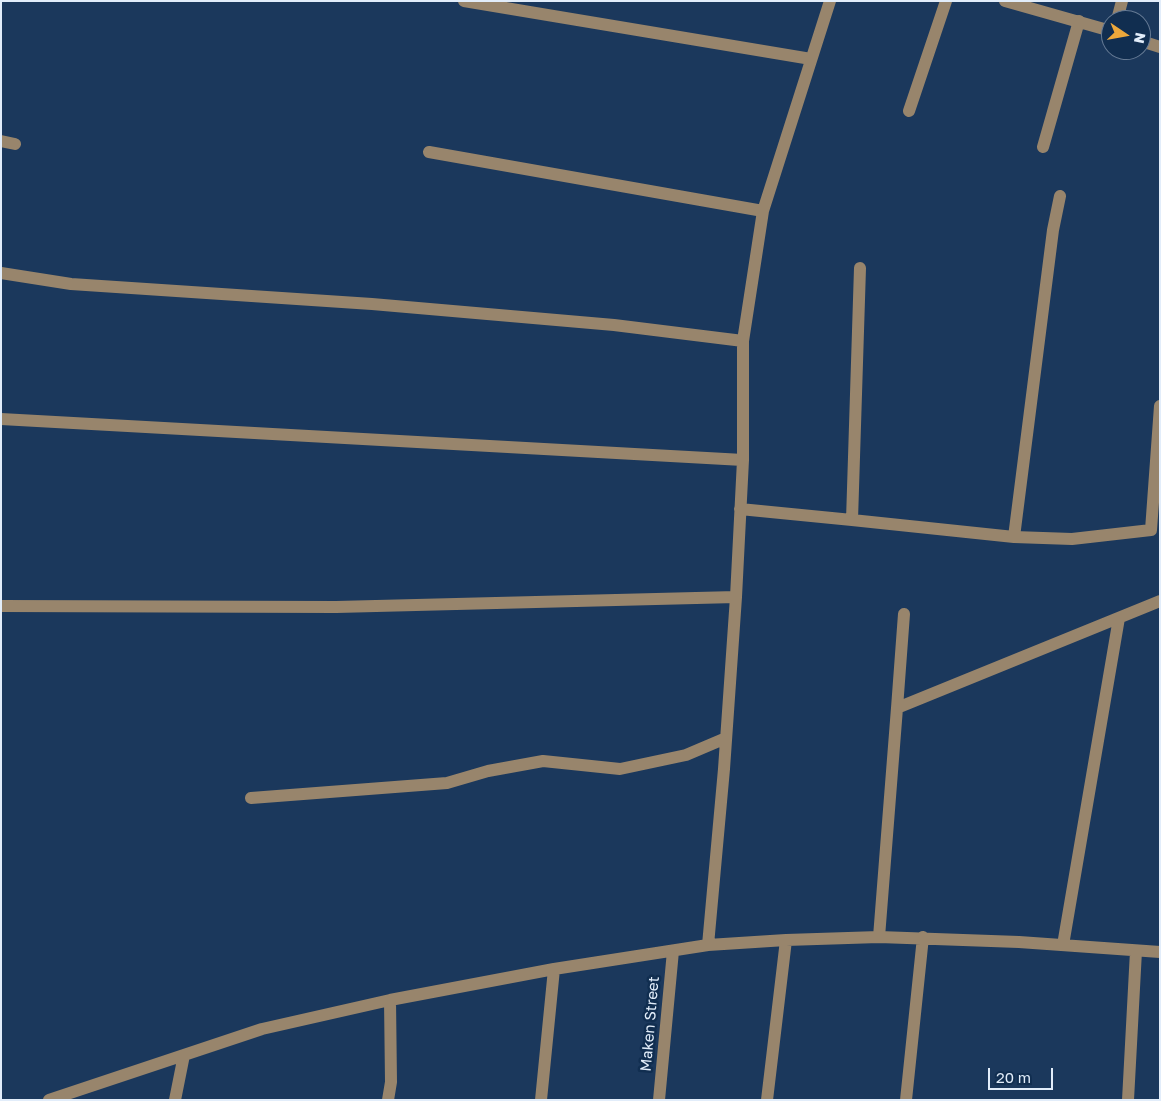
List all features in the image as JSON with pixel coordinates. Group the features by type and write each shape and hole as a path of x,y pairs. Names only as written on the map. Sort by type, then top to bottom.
{"street":[{"path":"464,1 811,59"},
{"path":"708,946 736,597 743,460 743,341 763,210 830,1"},
{"path":"908,111 946,1"},
{"path":"1005,1 1101,28"},
{"path":"1043,147 1079,22"},
{"path":"1,141 15,144"},
{"path":"429,152 763,210"},
{"path":"1014,537 1053,230 1060,196"},
{"path":"852,520 860,268"},
{"path":"1,273 71,284 372,304 614,325 743,341"},
{"path":"740,509 1014,537 1072,539 1155,528 1160,406"},
{"path":"1,420 743,460"},
{"path":"1,606 336,607 736,597"},
{"path":"897,708 1160,601"},
{"path":"879,936 904,614"},
{"path":"1063,946 1119,618"},
{"path":"251,798 447,783 488,771 544,761 620,769 686,756 726,738"},
{"path":"49,1100 262,1029 390,1000 554,970 708,946 879,936 923,937 1160,952"},
{"path":"906,1100 923,937"},
{"path":"767,1100 786,940"},
{"name":"Maken Street","path":"659,1100 673,951"},
{"path":"1128,1100 1136,951"},
{"path":"541,1100 554,970"},
{"path":"388,1100 390,1082 390,1000"},
{"path":"175,1100 184,1055"}]}
